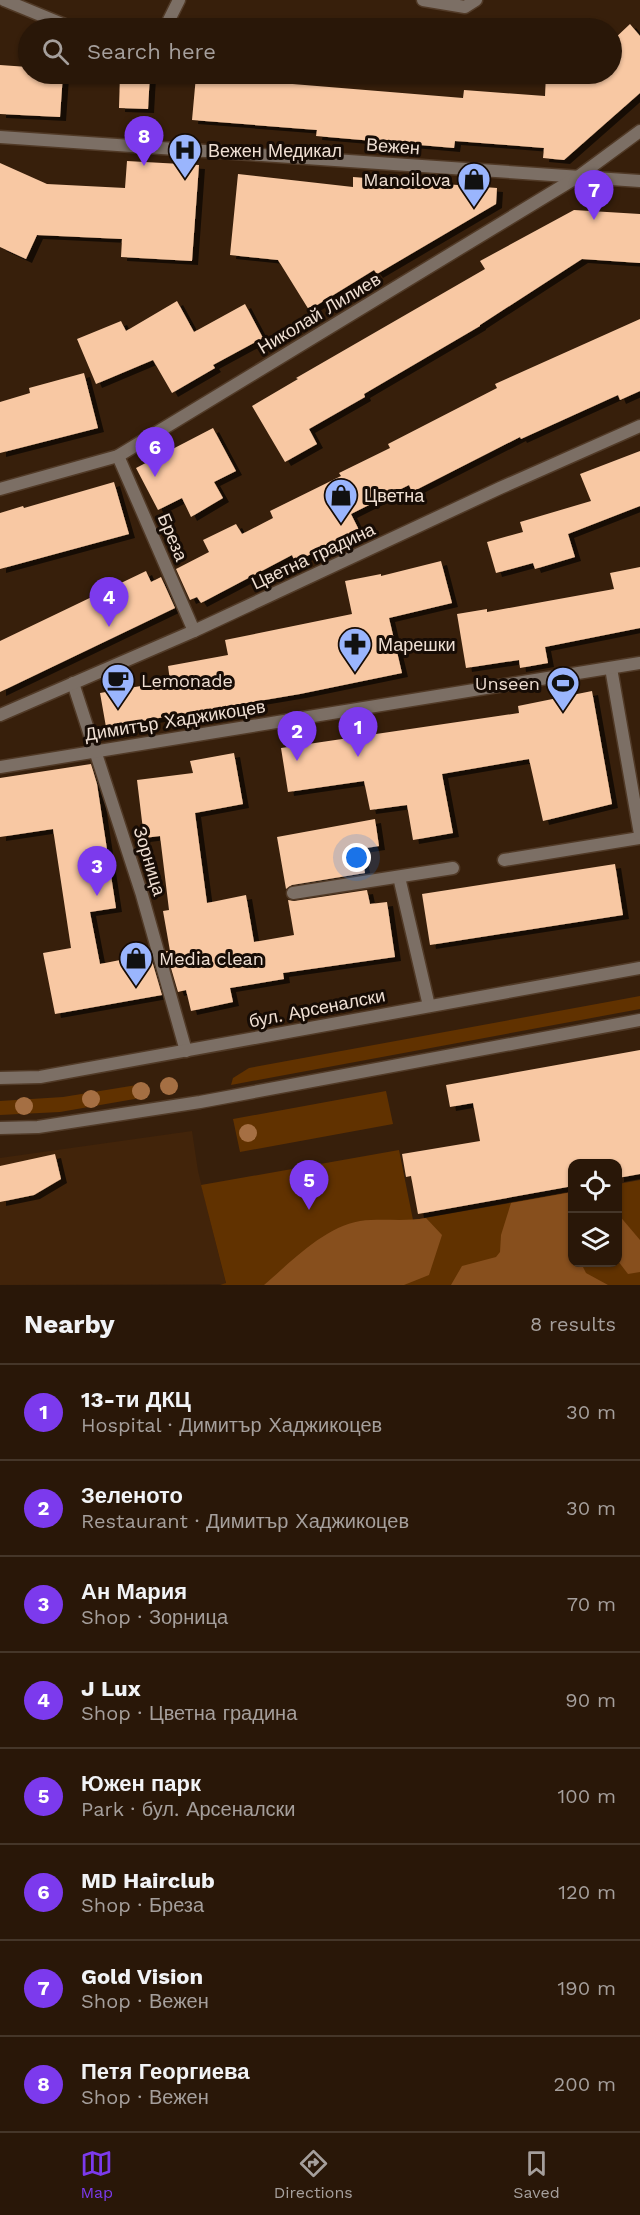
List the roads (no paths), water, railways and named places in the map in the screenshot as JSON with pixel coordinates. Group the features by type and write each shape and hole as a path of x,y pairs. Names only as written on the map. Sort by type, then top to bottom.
{"street":[{"path":"4,0 48,18"},
{"path":"170,18 179,0"},
{"path":"423,0 465,7 476,0"},
{"name":"Николай Лилиев","path":"0,489 118,456 579,176 640,131"},
{"name":"Вежен","path":"0,137 640,181"},
{"name":"Цветна градина","path":"0,716 194,631 500,488 640,426"},
{"name":"Бреза","path":"118,456 194,631"},
{"name":"Димитър Хаджикоцев","path":"0,767 640,663"},
{"path":"504,860 640,836 611,668"},
{"name":"Зорница","path":"73,683 142,895 186,1051"},
{"path":"293,893 453,868"},
{"path":"399,876 429,1006"},
{"name":"бул. Арсеналски","path":"0,1078 40,1077 640,968"},
{"path":"0,1128 38,1127 200,1102 640,1020"}],"place":[{"name":"Петя Георгиева","path":"144,166"},
{"name":"Вежен Медикал","path":"185,179"},
{"name":"Manoilova","path":"474,208"},
{"name":"Gold Vision","path":"594,220"},
{"name":"MD Hairclub","path":"155,477"},
{"name":"Цветна","path":"341,524"},
{"name":"J Lux","path":"109,627"},
{"name":"Марешки","path":"355,673"},
{"name":"Lemonade","path":"118,709"},
{"name":"Unseen","path":"563,712"},
{"name":"13-ти ДКЦ","path":"358,757"},
{"name":"Зеленото","path":"297,761"},
{"name":"Ан Мария","path":"97,896"},
{"name":"Media clean","path":"136,987"},
{"name":"Южен парк","path":"309,1210"}]}
